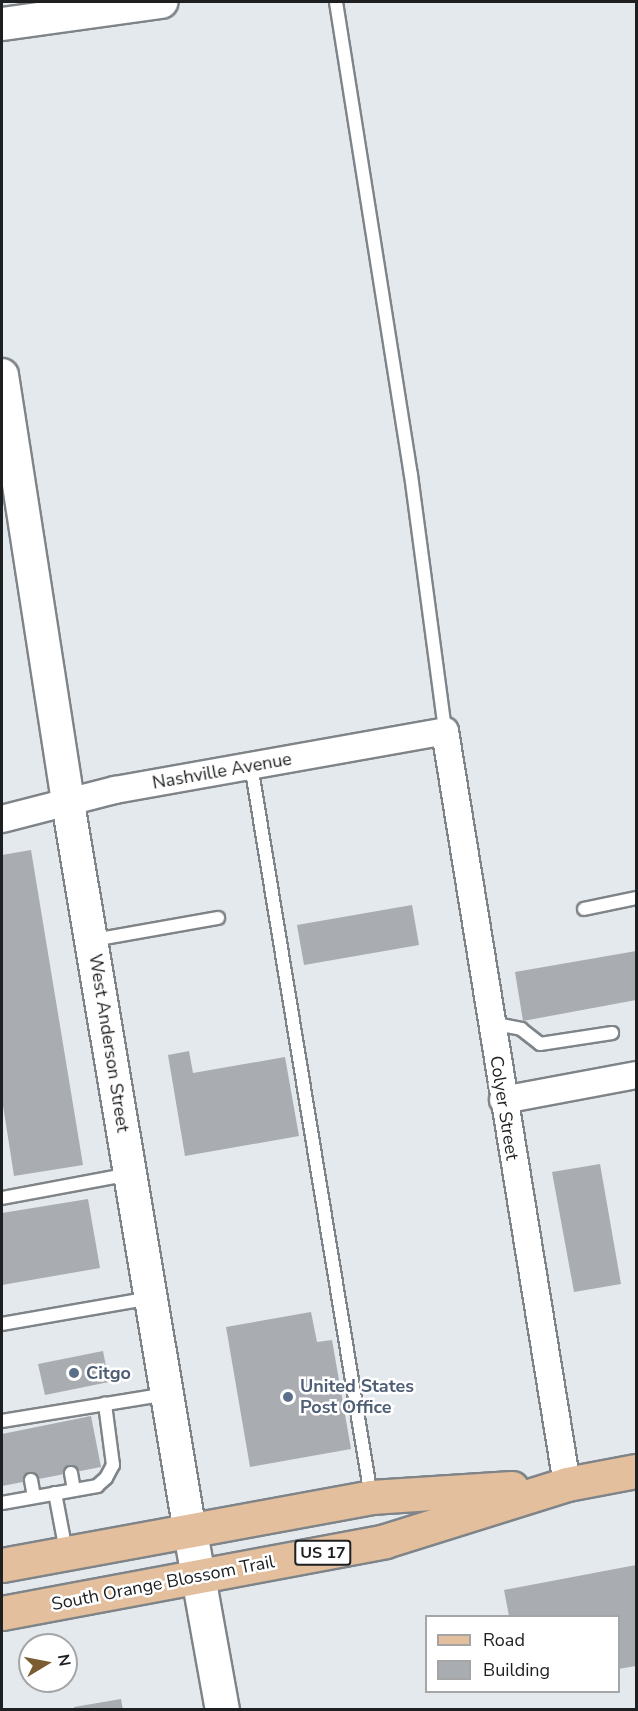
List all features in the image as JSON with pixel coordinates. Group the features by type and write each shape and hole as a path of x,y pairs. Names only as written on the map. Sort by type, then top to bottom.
{"main road":[{"name":"South Orange Blossom Trail","path":"2,1613 385,1541 567,1484 636,1471"},
{"name":"South Orange Blossom Trail","path":"2,1565 372,1497 567,1484"},
{"name":"West Anderson Street","path":"190,1532 222,1710"}],"street":[{"path":"2,24 161,2"},
{"name":"West Anderson Street","path":"2,375 10,490 92,940 190,1532"},
{"name":"Nashville Avenue","path":"2,819 115,790 445,731"},
{"name":"Colyer Street","path":"445,731 567,1484"},
{"path":"503,1100 636,1075"}],"lane":[{"path":"336,2 411,475 445,731"},
{"path":"250,765 372,1497"},
{"path":"584,909 636,898"},
{"path":"92,940 218,918"},
{"path":"491,1023 521,1029 540,1044 612,1033"},
{"path":"2,1198 131,1174"},
{"path":"2,1324 152,1298"},
{"path":"2,1421 21,1424 62,1417 105,1404 167,1394"},
{"path":"2,1503 97,1486 113,1465 105,1404"},
{"path":"71,1473 74,1490"},
{"path":"31,1480 34,1497"},
{"path":"55,1493 66,1554"}],"building":[{"path":"31,850 83,1165 14,1176 2,1099 2,855"},
{"path":"412,905 419,945 304,965 297,925"},
{"path":"636,951 636,1000 523,1021 515,972"},
{"path":"189,1051 193,1073 285,1057 299,1136 185,1156 168,1055"},
{"path":"600,1164 621,1284 574,1292 552,1172"},
{"path":"88,1199 100,1268 2,1285 2,1213"},
{"path":"311,1312 317,1342 332,1340 351,1449 250,1467 226,1327"},
{"name":"Citgo","path":"103,1351 109,1382 45,1395 38,1364"},
{"path":"91,1416 101,1467 2,1486 2,1434"},
{"path":"636,1565 636,1666 620,1669 620,1615 509,1615 504,1590"},
{"path":"121,1699 123,1710 75,1710 74,1707"}],"place":[{"name":"Citgo","path":"74,1373"},
{"name":"United States Post Office","path":"288,1397"}]}
